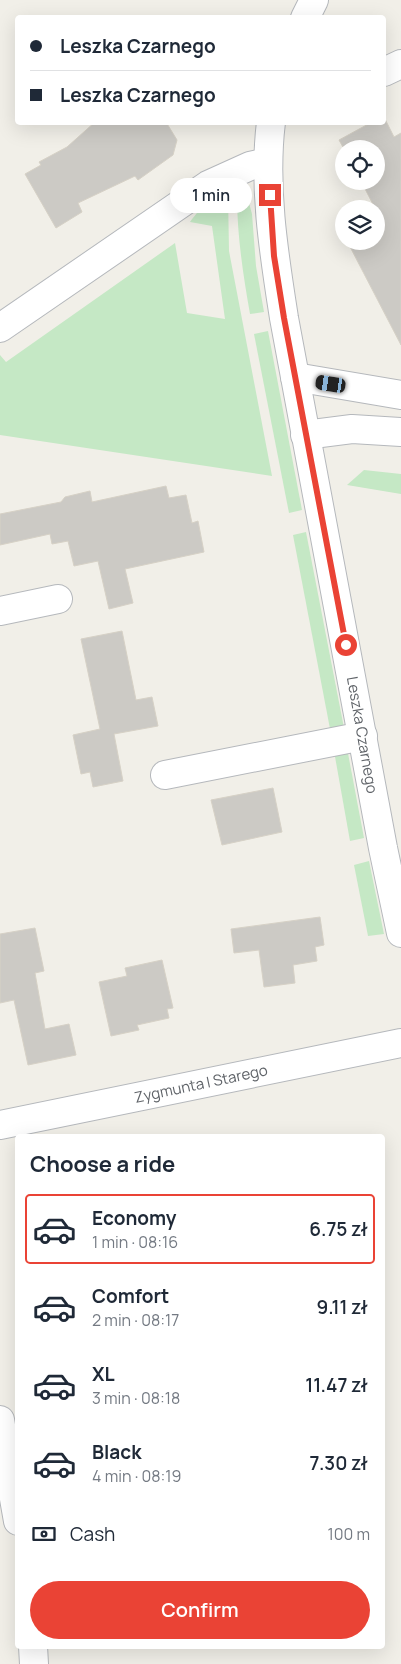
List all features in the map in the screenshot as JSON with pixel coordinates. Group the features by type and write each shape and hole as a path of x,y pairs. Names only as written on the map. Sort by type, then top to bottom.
{"street":[{"path":"306,15 314,0"},
{"path":"386,71 401,64"},
{"name":"Leszka Czarnego","path":"271,125 268,162 274,256 383,848 401,933"},
{"path":"0,328 208,185 242,169 268,162"},
{"path":"295,377 401,395"},
{"path":"306,435 352,430 401,432"},
{"path":"0,611 58,599"},
{"path":"165,774 363,736"},
{"name":"Zygmunta I Starego","path":"0,1125 401,1043"},
{"path":"0,1422 15,1504"},
{"path":"32,1649 34,1664"}],"green space":[{"path":"228,194 229,251 272,476 0,435 0,355 6,362 175,243 187,313 225,319 212,226 190,222 206,204 215,198"},
{"path":"237,195 249,203 252,214 256,266 264,312 250,314 241,254"},
{"path":"268,331 302,510 289,513 254,334"},
{"path":"364,470 401,474 401,494 347,485"},
{"path":"306,532 344,728 331,734 293,535"},
{"path":"347,748 364,838 350,841 334,751"},
{"path":"369,861 384,934 368,936 354,865"}],"building":[{"path":"386,121 394,137 401,133 401,345 352,250 385,250 385,200 371,200 366,190 385,190 385,140 339,140 366,125 386,125"},
{"path":"92,125 168,125 177,140 173,155 138,180 135,176 78,203 82,212 56,228 25,174 41,165 39,162 67,147"},
{"path":"166,486 169,498 186,495 192,523 198,521 204,552 125,569 133,603 109,609 98,561 74,566 68,541 52,544 50,534 0,545 0,514 61,502 65,497 90,491 92,502"},
{"path":"122,631 136,700 152,697 158,726 114,734 123,781 93,787 90,772 81,774 73,735 100,729 81,639"},
{"path":"273,788 282,832 222,845 211,800"},
{"path":"320,917 324,945 315,947 317,961 293,965 295,983 264,987 259,950 234,953 231,929"},
{"path":"35,928 44,971 35,973 45,1029 69,1024 76,1055 28,1065 14,1000 0,1003 0,934"},
{"path":"162,960 173,1008 167,1009 169,1018 137,1025 139,1030 111,1036 99,982 127,976 125,968"}],"route":[{"path":"270,195 274,256 284,318 346,645"}]}
